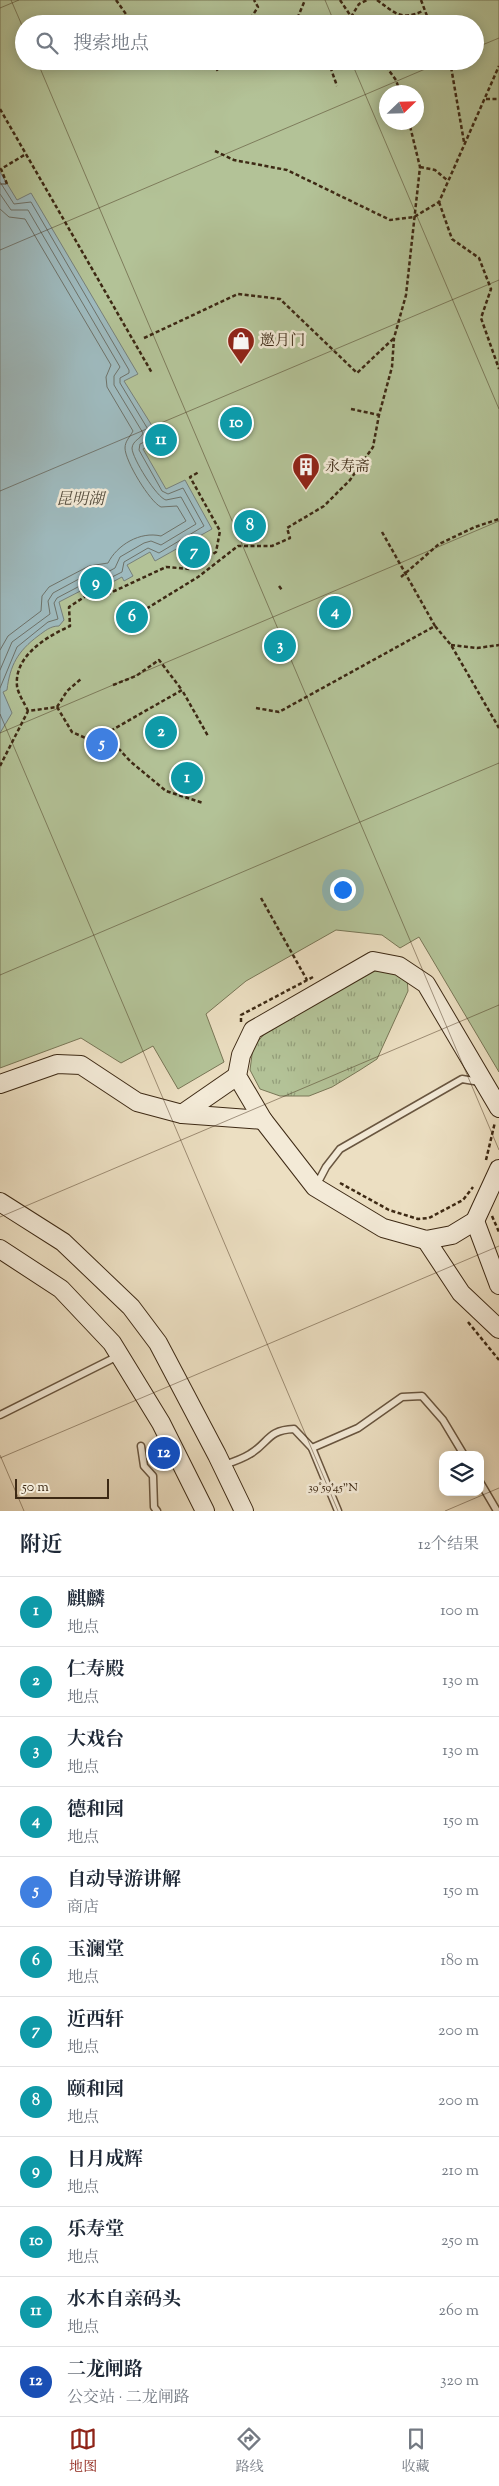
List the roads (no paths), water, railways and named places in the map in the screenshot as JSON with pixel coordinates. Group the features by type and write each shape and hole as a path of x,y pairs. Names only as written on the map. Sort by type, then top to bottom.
{"street":[{"path":"475,1221 452,1234 426,1240 383,1228 318,1180 263,1120 237,1076 241,1055 253,1030 372,961 399,966 426,984 483,1082 495,1111"},
{"path":"0,1084 57,1064 81,1065 137,1102 182,1114 263,1120"},
{"path":"182,1114 237,1076"},
{"path":"492,1167 475,1221 499,1285"},
{"path":"0,1202 63,1242 131,1308 158,1343 223,1466 244,1511"},
{"path":"426,1240 461,1292 499,1329"},
{"path":"0,1249 61,1289 112,1343 161,1423 205,1511"}],"lane":[{"path":"318,1180 340,1149 462,1079 483,1082"},
{"path":"0,1415 119,1356"},
{"path":"312,1448 358,1428 402,1397 422,1396 442,1420 461,1451"},
{"path":"223,1466 252,1454 270,1435 280,1430 294,1429 312,1448 338,1511"},
{"path":"141,1446 144,1466 153,1476 154,1507 157,1511"},
{"path":"484,1489 497,1511"}],"water":[{"name":"昆明湖","path":"0,172 17,200 31,193 138,374 124,381 161,440 143,449 166,489 185,480 212,529 155,561 150,552 127,565 133,576 124,581 122,577 99,589 96,583 59,602 64,620 59,626 48,629 31,642 16,659 10,673 7,690 3,692 12,713 0,733"}],"place":[{"name":"邀月门","path":"241,365"},
{"name":"乐寿堂","path":"236,423"},
{"name":"水木自亲码头","path":"161,440"},
{"name":"永寿斋","path":"306,491"},
{"name":"颐和园","path":"250,526"},
{"name":"近西轩","path":"194,552"},
{"name":"日月成辉","path":"96,583"},
{"name":"德和园","path":"335,612"},
{"name":"玉澜堂","path":"132,617"},
{"name":"大戏台","path":"280,646"},
{"name":"仁寿殿","path":"161,732"},
{"name":"自动导游讲解","path":"102,744"},
{"name":"麒麟","path":"187,778"},
{"name":"二龙闸路","path":"164,1453"}]}
